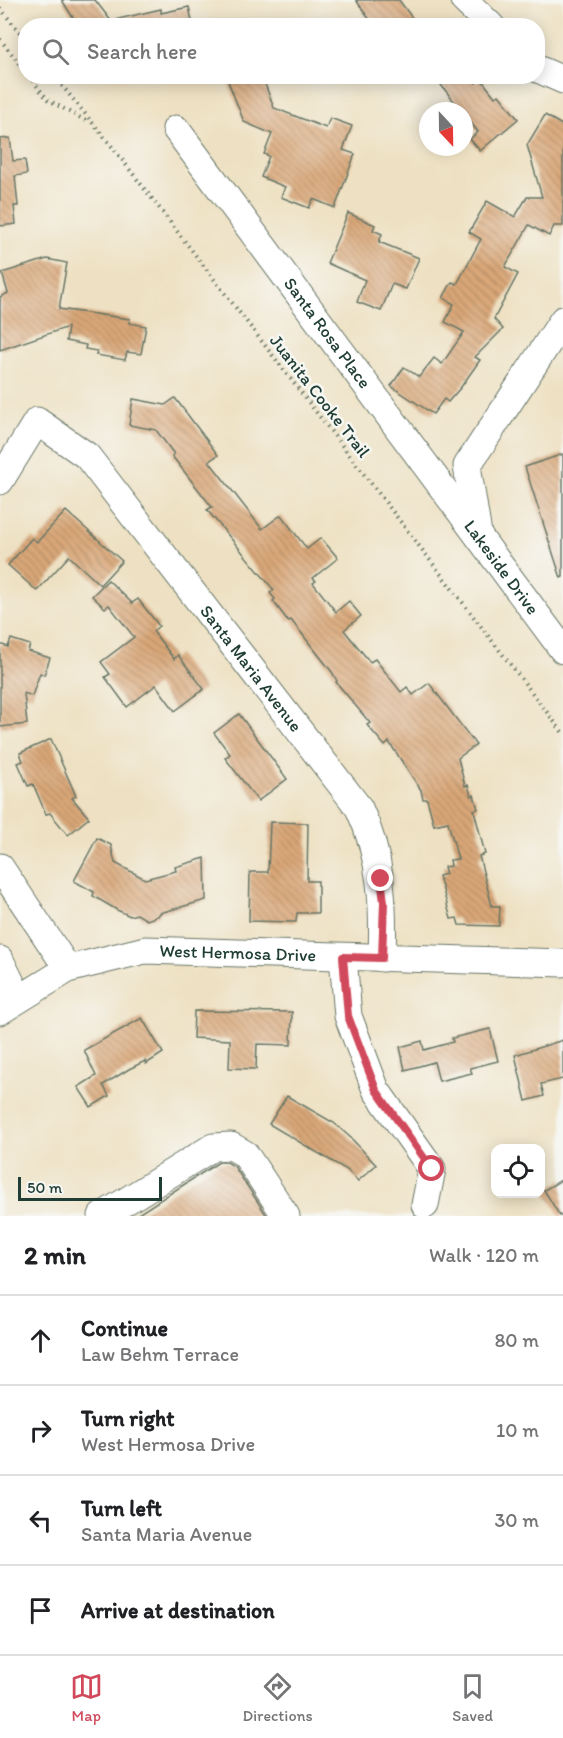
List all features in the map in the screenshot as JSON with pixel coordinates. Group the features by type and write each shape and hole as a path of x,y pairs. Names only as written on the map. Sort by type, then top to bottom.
{"street":[{"path":"464,0 483,18"},
{"path":"545,72 563,80"},
{"name":"Santa Rosa Place","path":"176,129 478,538"},
{"name":"Lakeside Drive","path":"563,321 468,466 478,538 563,650"},
{"name":"Santa Maria Avenue","path":"0,481 37,421 87,456 359,808 372,840 381,879 384,902 382,958"},
{"path":"0,867 68,969"},
{"name":"West Hermosa Drive","path":"10,1005 68,969 145,950 563,963"},
{"path":"343,957 348,1016 376,1090 432,1169 425,1205"},
{"path":"0,960 10,1005"},
{"path":"102,1216 213,1147 231,1146 245,1154 286,1216"}],"path":[{"path":"0,8 18,30"},
{"path":"0,39 18,62"},
{"path":"35,84 48,100 91,124"},
{"name":"Juanita Cooke Trail","path":"60,84 91,124 110,144 563,733"}],"building":[{"path":"62,0 95,0 109,18 73,18"},
{"path":"356,0 399,0 412,18 368,18"},
{"path":"189,7 191,18 122,18 161,9 161,13"},
{"path":"229,84 265,84 274,108 326,128 330,118 352,126 343,150 355,154 335,208 313,199 309,208 281,197 285,187 261,177 269,156 264,154 272,134 244,122"},
{"path":"442,84 485,84 495,97 499,95 518,119 480,151 473,143 473,136 478,132 473,126 473,102 454,102"},
{"path":"545,115 562,125 563,130 563,226 554,226 549,236 529,225 505,267 518,274 494,319 503,329 475,357 480,360 461,387 448,402 444,399 433,414 391,386 404,367 419,377 434,358 442,364 464,332 445,322 454,304 443,298 452,282 457,284 481,239 469,232 487,201 515,217 527,197 542,197 527,145"},
{"path":"10,138 13,161 25,160 27,174 15,176 18,206 14,206 16,224 0,226 0,139"},
{"path":"348,213 375,225 373,230 382,234 379,242 419,258 406,289 392,284 381,311 357,302 365,280 327,263"},
{"path":"47,259 67,263 59,309 130,319 129,323 146,326 141,354 127,352 125,360 96,355 97,351 85,349 86,345 66,341 68,327 0,350 0,297 8,293 2,273"},
{"path":"175,398 218,455 209,461 262,529 281,515 307,549 321,538 338,558 313,578 316,581 313,583 336,612 349,601 361,616 344,630 370,662 375,659 401,692 407,687 413,695 429,683 476,745 458,758 465,786 468,785 471,796 474,795 478,809 474,810 485,854 479,856 492,906 500,906 499,926 459,925 457,918 451,919 439,876 446,874 444,867 451,866 450,860 458,859 448,822 434,825 427,799 423,799 421,790 389,742 385,746 367,725 370,723 336,682 332,672 273,601 275,599 270,593 274,590 207,510 212,507 172,456 174,454 156,430 129,425 133,399 165,405"},
{"path":"563,454 563,577 561,578 525,467"},
{"path":"66,511 122,561 100,585 69,556 37,591 8,565 32,538 37,542"},
{"path":"108,580 132,603 138,599 159,626 153,631 174,659 178,655 204,689 175,711 156,685 127,707 105,677 110,674 101,662 134,637 109,605 105,608 92,596"},
{"path":"11,639 30,645 28,651 50,658 44,675 40,673 32,696 24,693 27,724 0,727 0,644 8,647"},
{"path":"239,714 287,779 258,801 225,758 230,754 214,733"},
{"path":"51,739 76,796 72,798 89,818 68,835 50,813 46,814 33,784 28,786 18,763 23,761 20,753"},
{"path":"270,822 308,823 307,881 318,881 318,913 297,913 296,922 249,921 250,872 268,872"},
{"path":"97,838 111,845 115,863 145,879 176,871 175,867 205,858 206,900 160,913 147,920 137,914 130,916 117,910 93,896 94,892 74,881"},
{"path":"194,1011 292,1012 291,1045 257,1044 256,1069 229,1068 230,1040 193,1038"},
{"path":"142,1018 163,1053 146,1064 145,1061 129,1069 103,1085 109,1096 91,1107 78,1087 96,1076 84,1050"},
{"path":"490,1029 498,1061 470,1068 472,1073 439,1081 434,1062 405,1070 400,1047 422,1041 424,1050 453,1042 452,1038"},
{"path":"563,1040 563,1079 541,1084 544,1096 526,1101 515,1055"},
{"path":"287,1096 334,1123 376,1165 358,1181 347,1170 269,1124"},
{"path":"219,1162 227,1162 234,1166 267,1216 135,1216"},
{"path":"563,1179 563,1216 560,1216 545,1189"}],"route":[{"path":"381,879 384,902 382,958 343,957 348,1016 376,1090 432,1169"}]}
